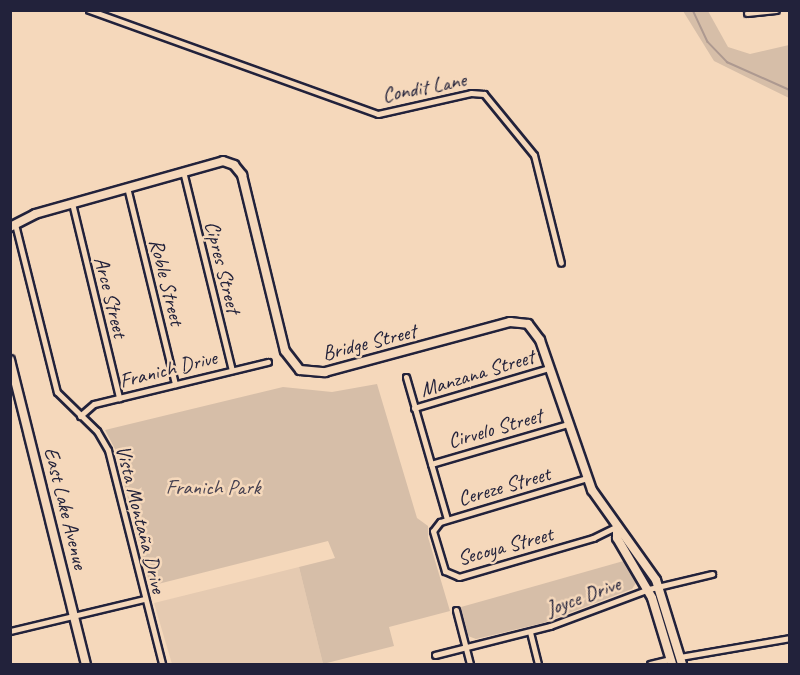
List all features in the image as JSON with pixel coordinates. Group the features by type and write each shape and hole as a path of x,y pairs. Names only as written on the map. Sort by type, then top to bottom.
{"main road":[{"name":"East Lake Avenue","path":"10,360 86,664"}],"street":[{"name":"Condit Lane","path":"89,10 378,114 471,93 484,94 534,155 561,263"},
{"path":"747,13 754,15 776,10"},
{"name":"Bridge Street","path":"13,225 72,203 127,187 219,161 230,163 240,172 285,351 300,370 319,373 354,366 514,321 535,330 587,478 616,528 617,538 649,589 671,662"},
{"name":"Cipres Street","path":"183,171 232,370"},
{"name":"Roble Street","path":"127,187 175,384"},
{"name":"Arce Street","path":"72,203 119,398"},
{"name":"Vista Montaña Drive","path":"13,225 56,388 62,400 97,431 108,450 162,664"},
{"name":"Franich Drive","path":"80,416 93,404 268,362"},
{"name":"Manzana Street","path":"414,408 549,368"},
{"path":"406,377 447,519"},
{"name":"Cirvelo Street","path":"431,464 568,424"},
{"name":"Cereze Street","path":"434,529 447,519 587,478"},
{"name":"Bridge Street","path":"616,528 627,533 659,586 681,661"},
{"name":"Secoya Street","path":"434,529 444,569 456,578 588,539 616,528"},
{"name":"Joyce Drive","path":"435,655 530,632 649,589 712,574"},
{"path":"10,631 144,599"},
{"path":"456,610 470,664"},
{"path":"530,632 538,664"},
{"path":"681,661 789,638"},
{"path":"650,664 671,662"}],"shaded area":[{"path":"299,567 323,664 172,664 154,603"}],"green space":[{"path":"683,11 708,11 728,47 750,54 789,45 789,98 714,61"},
{"name":"Franich Park","path":"377,384 417,518 428,526 428,537 450,611 389,627 394,646 323,664 299,567 335,558 328,541 150,586 116,451 105,430 283,387 332,392"},
{"path":"627,560 638,580 632,589 543,623 476,639 468,636 461,607"}],"waterway":[{"path":"693,10 708,42 727,62 790,90"}]}
